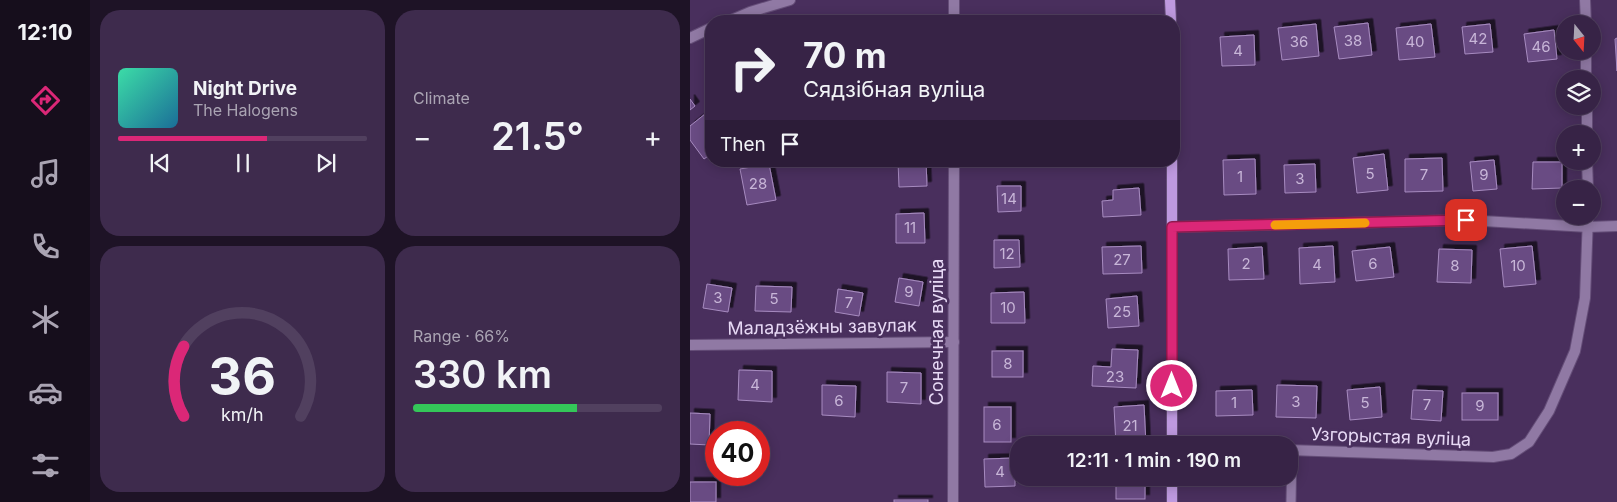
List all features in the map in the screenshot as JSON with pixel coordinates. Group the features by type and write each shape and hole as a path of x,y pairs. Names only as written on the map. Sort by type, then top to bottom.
{"street":[{"path":"743,15 790,0"},
{"path":"954,0 954,15"},
{"path":"1170,0 1171,15"},
{"path":"1585,0 1586,15"},
{"path":"690,38 705,31"},
{"name":"Сонечная вуліца","path":"953,502 954,167"},
{"path":"1172,167 1172,436"},
{"path":"1172,227 1466,220 1588,227 1617,226"},
{"name":"Узгорыстая вуліца","path":"1298,450 1493,457 1511,454 1529,442 1549,411 1575,351 1585,298 1588,227"},
{"name":"Маладзёжны завулак","path":"690,345 954,342"},
{"path":"1172,486 1172,502"}],"lane":[{"path":"1291,486 1291,502"}],"building":[{"path":"1368,23 1372,55 1339,59 1334,27"},
{"path":"1316,24 1319,56 1282,60 1278,28"},
{"path":"1431,24 1435,57 1399,60 1396,28"},
{"path":"1490,24 1493,52 1465,54 1462,27"},
{"path":"1554,30 1556,59 1528,62 1524,34"},
{"path":"1254,35 1255,65 1222,66 1220,37"},
{"path":"1617,38 1617,71 1615,39"},
{"path":"690,99 695,106 690,110"},
{"path":"705,114 704,159 690,140 690,126"},
{"path":"1384,154 1388,190 1357,193 1353,158"},
{"path":"1442,158 1443,191 1405,192 1405,159"},
{"path":"1255,159 1256,194 1224,195 1223,160"},
{"path":"1494,160 1497,189 1473,191 1470,162"},
{"path":"1533,162 1556,162 1556,170 1562,170 1562,180 1556,180 1556,188 1532,189"},
{"path":"1315,164 1316,192 1285,193 1284,165"},
{"path":"770,167 776,200 747,205 740,169"},
{"path":"898,167 926,167 927,186 899,187"},
{"path":"997,186 1021,186 1021,211 998,212"},
{"path":"1139,188 1141,215 1103,217 1102,201 1113,200 1113,190"},
{"path":"924,213 925,243 896,243 896,214"},
{"path":"994,240 1019,240 1020,267 994,268"},
{"path":"1141,246 1142,273 1103,274 1102,247"},
{"path":"1333,246 1335,282 1300,284 1299,248"},
{"path":"1532,246 1536,284 1504,287 1500,249"},
{"path":"1262,247 1264,279 1229,280 1228,249"},
{"path":"1390,247 1394,277 1356,281 1352,251"},
{"path":"1439,249 1472,250 1471,283 1437,282"},
{"path":"899,278 923,282 919,306 895,302"},
{"path":"707,284 732,288 728,312 703,308"},
{"path":"756,286 792,287 791,312 755,311"},
{"path":"838,289 863,293 859,316 835,312"},
{"path":"1024,292 1025,323 991,323 991,293"},
{"path":"1137,296 1139,326 1108,328 1106,299"},
{"path":"1112,349 1138,350 1136,388 1092,386 1093,366 1111,367"},
{"path":"992,351 1023,351 1023,377 992,377"},
{"path":"739,370 772,371 772,402 738,400"},
{"path":"887,372 921,373 921,404 887,402"},
{"path":"822,385 856,386 855,417 822,415"},
{"path":"1277,385 1317,386 1316,418 1276,417"},
{"path":"1380,387 1382,417 1350,420 1347,390"},
{"path":"1252,390 1253,415 1216,416 1216,391"},
{"path":"1413,390 1443,391 1441,421 1411,419"},
{"path":"1462,393 1498,393 1498,420 1462,420"},
{"path":"1144,405 1146,436 1116,436 1114,407"},
{"path":"984,407 1011,407 1010,442 984,442"},
{"path":"690,413 710,414 710,421 705,421 705,445 690,444"},
{"path":"1010,458 1010,486 1015,486 985,487 984,459"},
{"path":"690,482 705,482 705,486 716,486 716,502 690,502"},
{"path":"1116,486 1145,486 1145,499 1116,499"},
{"path":"894,500 928,500 928,502 894,502"}],"slow traffic":[{"path":"1275,225 1365,223"}],"route":[{"path":"1172,386 1172,227 1466,220"}]}
